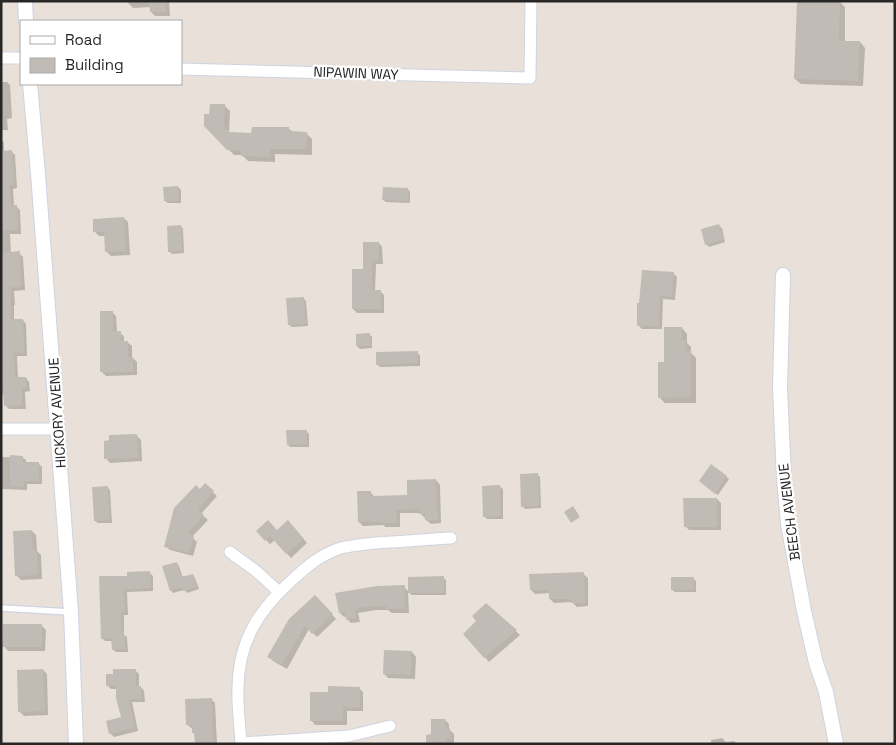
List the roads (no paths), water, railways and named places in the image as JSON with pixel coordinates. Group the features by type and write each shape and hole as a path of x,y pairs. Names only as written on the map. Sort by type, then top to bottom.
{"street":[{"path":"25,1 26,20"},
{"name":"NIPAWIN WAY","path":"182,69 530,78 531,1"},
{"path":"1,58 20,58"},
{"name":"HICKORY AVENUE","path":"30,85 71,612 76,744"},
{"name":"BEECH AVENUE","path":"783,275 780,388 783,470 788,524 804,611 816,663 826,692 836,744"},
{"path":"1,429 58,430"},
{"path":"390,726 349,736 241,743 238,688 243,651 249,634 269,602 313,562 339,549 358,544 452,538"},
{"path":"230,552 256,570 279,592"}],"lane":[{"path":"1,608 71,612"}]}
